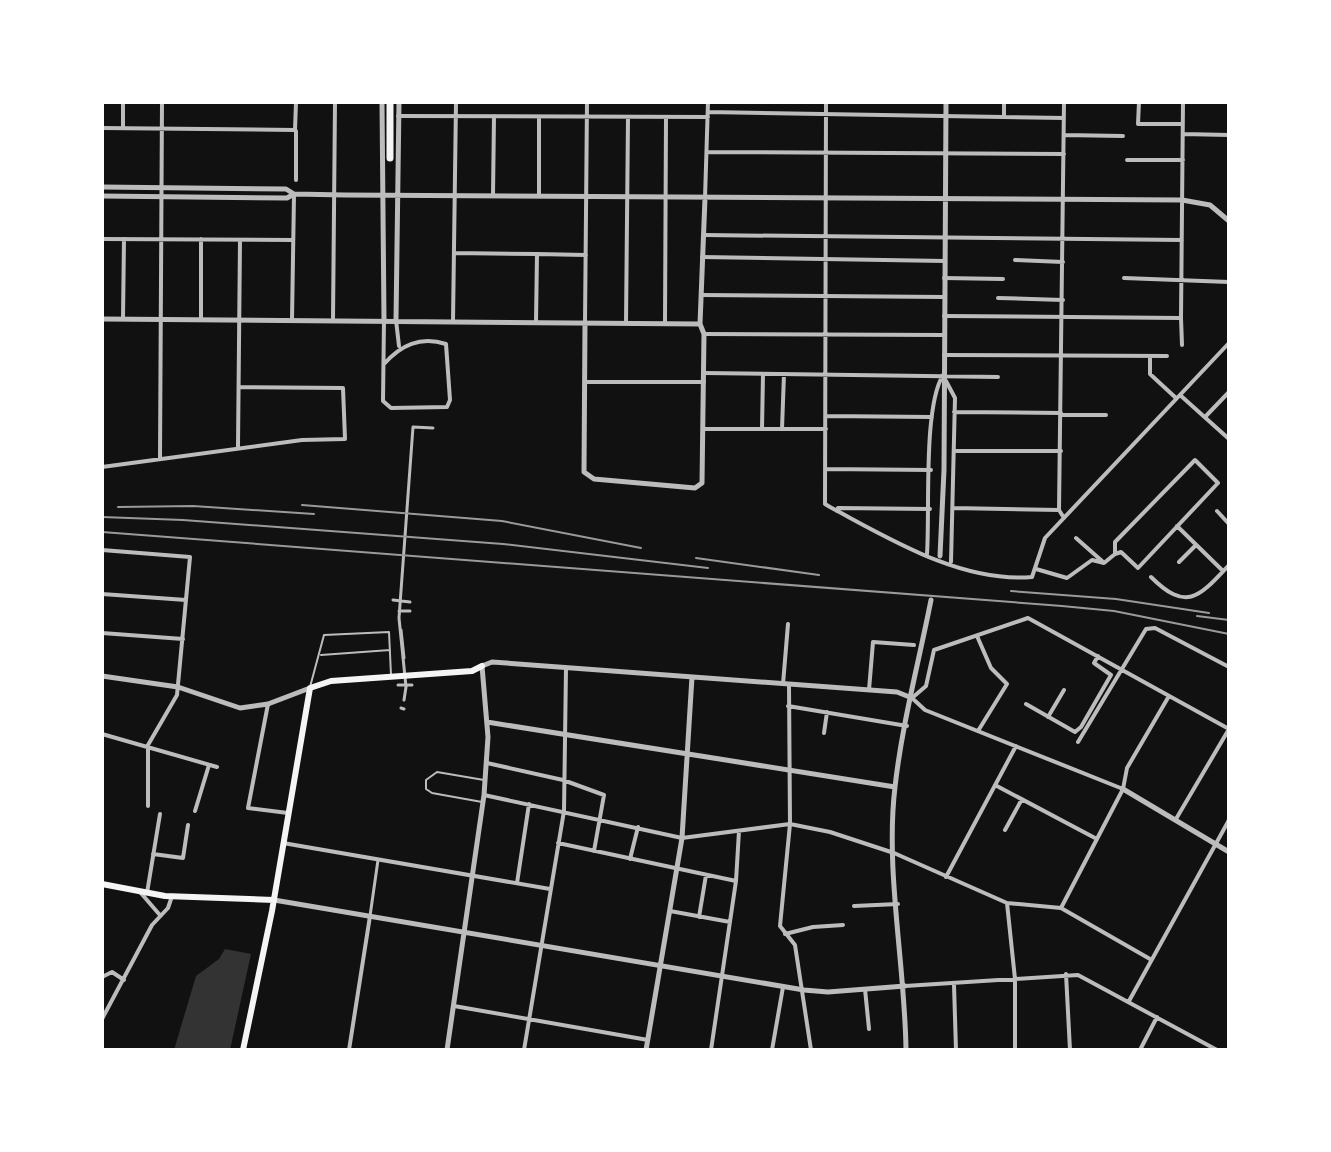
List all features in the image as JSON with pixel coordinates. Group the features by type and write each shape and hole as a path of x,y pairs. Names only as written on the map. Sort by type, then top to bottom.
{"highway":[{"path":"390,102 390,158"}],"main road":[{"path":"243,1050 274,900 310,688 331,681 472,671 482,666"},
{"path":"102,884 172,896 274,900"}],"street":[{"path":"123,102 123,129"},
{"path":"160,458 162,102"},
{"path":"296,102 296,180"},
{"path":"333,320 335,102"},
{"path":"382,102 383,401 391,408 447,407 450,400 446,344 415,342 399,347 384,364"},
{"path":"399,102 396,320 399,347"},
{"path":"453,321 456,102"},
{"path":"587,102 584,472 594,479 695,488 702,483 704,334 700,324 708,102"},
{"path":"826,102 825,504 907,548 993,576 1032,577 1045,538 1229,343"},
{"path":"940,556 946,102"},
{"path":"1004,102 1004,117"},
{"path":"1064,102 1059,510 1064,518"},
{"path":"1139,102 1138,124 1183,124"},
{"path":"1182,345 1183,102"},
{"path":"398,116 628,118 826,114 1064,118"},
{"path":"493,195 494,116"},
{"path":"539,196 540,117"},
{"path":"665,323 666,117"},
{"path":"626,323 628,118"},
{"path":"102,128 295,130"},
{"path":"1183,134 1229,135"},
{"path":"1064,135 1123,136"},
{"path":"707,152 1064,154"},
{"path":"1127,160 1183,160"},
{"path":"102,187 286,189 294,194 334,195 1182,200 1210,205 1229,221"},
{"path":"102,196 287,198 294,194"},
{"path":"292,320 294,194"},
{"path":"702,235 945,240 1182,240"},
{"path":"102,239 293,240"},
{"path":"123,319 124,239"},
{"path":"201,239 201,319"},
{"path":"238,447 240,240"},
{"path":"454,253 586,255"},
{"path":"536,322 537,254"},
{"path":"702,257 945,261"},
{"path":"1015,260 1063,262"},
{"path":"944,278 1003,279"},
{"path":"1124,278 1229,282"},
{"path":"701,295 944,297"},
{"path":"998,298 1063,300"},
{"path":"944,316 1181,318"},
{"path":"102,319 700,324"},
{"path":"704,334 944,335"},
{"path":"944,355 1167,356"},
{"path":"1150,356 1150,374 1229,439"},
{"path":"704,373 998,377"},
{"path":"762,429 763,374"},
{"path":"782,429 784,374"},
{"path":"943,375 955,398 951,563"},
{"path":"927,555 932,417 936,387 943,375"},
{"path":"585,382 704,382"},
{"path":"102,467 307,439 345,439 343,388 239,387"},
{"path":"1205,417 1229,392"},
{"path":"954,412 1106,415"},
{"path":"826,416 932,417"},
{"path":"404,700 406,685 399,611 413,427 433,428"},
{"path":"703,429 826,429"},
{"path":"954,451 1061,451"},
{"path":"1104,563 1121,552 1138,568 1218,483 1195,460 1115,542 1115,554"},
{"path":"825,469 931,470"},
{"path":"837,511 838,508 930,509"},
{"path":"953,508 1059,510"},
{"path":"1217,511 1229,524"},
{"path":"1177,526 1223,571"},
{"path":"1076,538 1104,563"},
{"path":"1179,562 1196,545"},
{"path":"102,550 190,557 178,687 175,700 148,745 148,806"},
{"path":"1036,569 1067,578 1092,560 1104,563"},
{"path":"1151,577 1167,593 1192,597 1202,595 1229,565"},
{"path":"102,594 186,600"},
{"path":"906,1050 905,986 894,853 895,787 931,600"},
{"path":"393,601 410,602"},
{"path":"399,611 410,611"},
{"path":"912,698 926,686 934,650 1028,618 1124,668 1229,729 1176,819"},
{"path":"788,624 786,684 790,824 780,926 795,945 811,1050"},
{"path":"1078,742 1150,627 1229,667"},
{"path":"102,633 183,639"},
{"path":"976,635 991,668 1007,684 978,731"},
{"path":"869,690 873,642 914,645"},
{"path":"1026,704 1075,732 1081,727 1111,675 1094,663 1098,656"},
{"path":"447,1050 484,799 487,722 482,666 492,662 869,690 912,698 925,710 1123,789 1229,852"},
{"path":"524,1050 564,811 566,667"},
{"path":"102,676 178,687 240,708 268,704 310,688"},
{"path":"646,1050 682,838 692,677"},
{"path":"398,685 412,685"},
{"path":"1048,717 1064,690"},
{"path":"1061,908 1123,789 1127,768 1169,696"},
{"path":"268,704 248,808 288,813"},
{"path":"788,706 907,726"},
{"path":"824,733 827,712"},
{"path":"487,722 895,787"},
{"path":"102,734 217,767"},
{"path":"946,877 1016,746"},
{"path":"487,763 563,780 604,795 594,851"},
{"path":"195,811 209,765"},
{"path":"995,785 1095,838"},
{"path":"484,799 529,804 682,838 790,824 859,840 1007,903 1061,908 1150,959"},
{"path":"1005,830 1022,799"},
{"path":"517,883 529,804"},
{"path":"159,914 143,893 160,814"},
{"path":"1129,1001 1229,820"},
{"path":"153,854 183,858 188,825"},
{"path":"630,859 638,827"},
{"path":"711,1050 736,881 739,831"},
{"path":"283,843 550,889"},
{"path":"558,843 736,881"},
{"path":"349,1050 378,860"},
{"path":"699,917 706,875"},
{"path":"102,1019 159,914 168,908 172,896"},
{"path":"274,900 804,990 954,985 1078,975 1217,1050"},
{"path":"1007,903 1015,979 1015,1050"},
{"path":"854,906 898,904"},
{"path":"670,911 730,922"},
{"path":"785,934 813,927 843,925"},
{"path":"102,977 112,972 124,980"},
{"path":"1066,974 1070,1050"},
{"path":"954,985 956,1050"},
{"path":"772,1050 783,987"},
{"path":"865,989 869,1029"},
{"path":"454,1006 648,1040"},
{"path":"1140,1050 1158,1016"}],"lane":[{"path":"310,688 324,635 389,632 391,676"},
{"path":"320,655 391,650"},
{"path":"484,799 432,793 426,789 426,780 437,772 485,780"}],"shaded area":[{"path":"225,949 251,954 230,1050 174,1050 196,976 219,959"}],"railway":[{"path":"302,505 502,521 641,548"},
{"path":"118,507 193,506 314,514"},
{"path":"102,517 183,520 503,544 708,568"},
{"path":"102,532 1062,606 1114,611 1229,634"},
{"path":"696,558 819,575"},
{"path":"1011,591 1116,599 1209,613"},
{"path":"1197,616 1229,620"}]}
